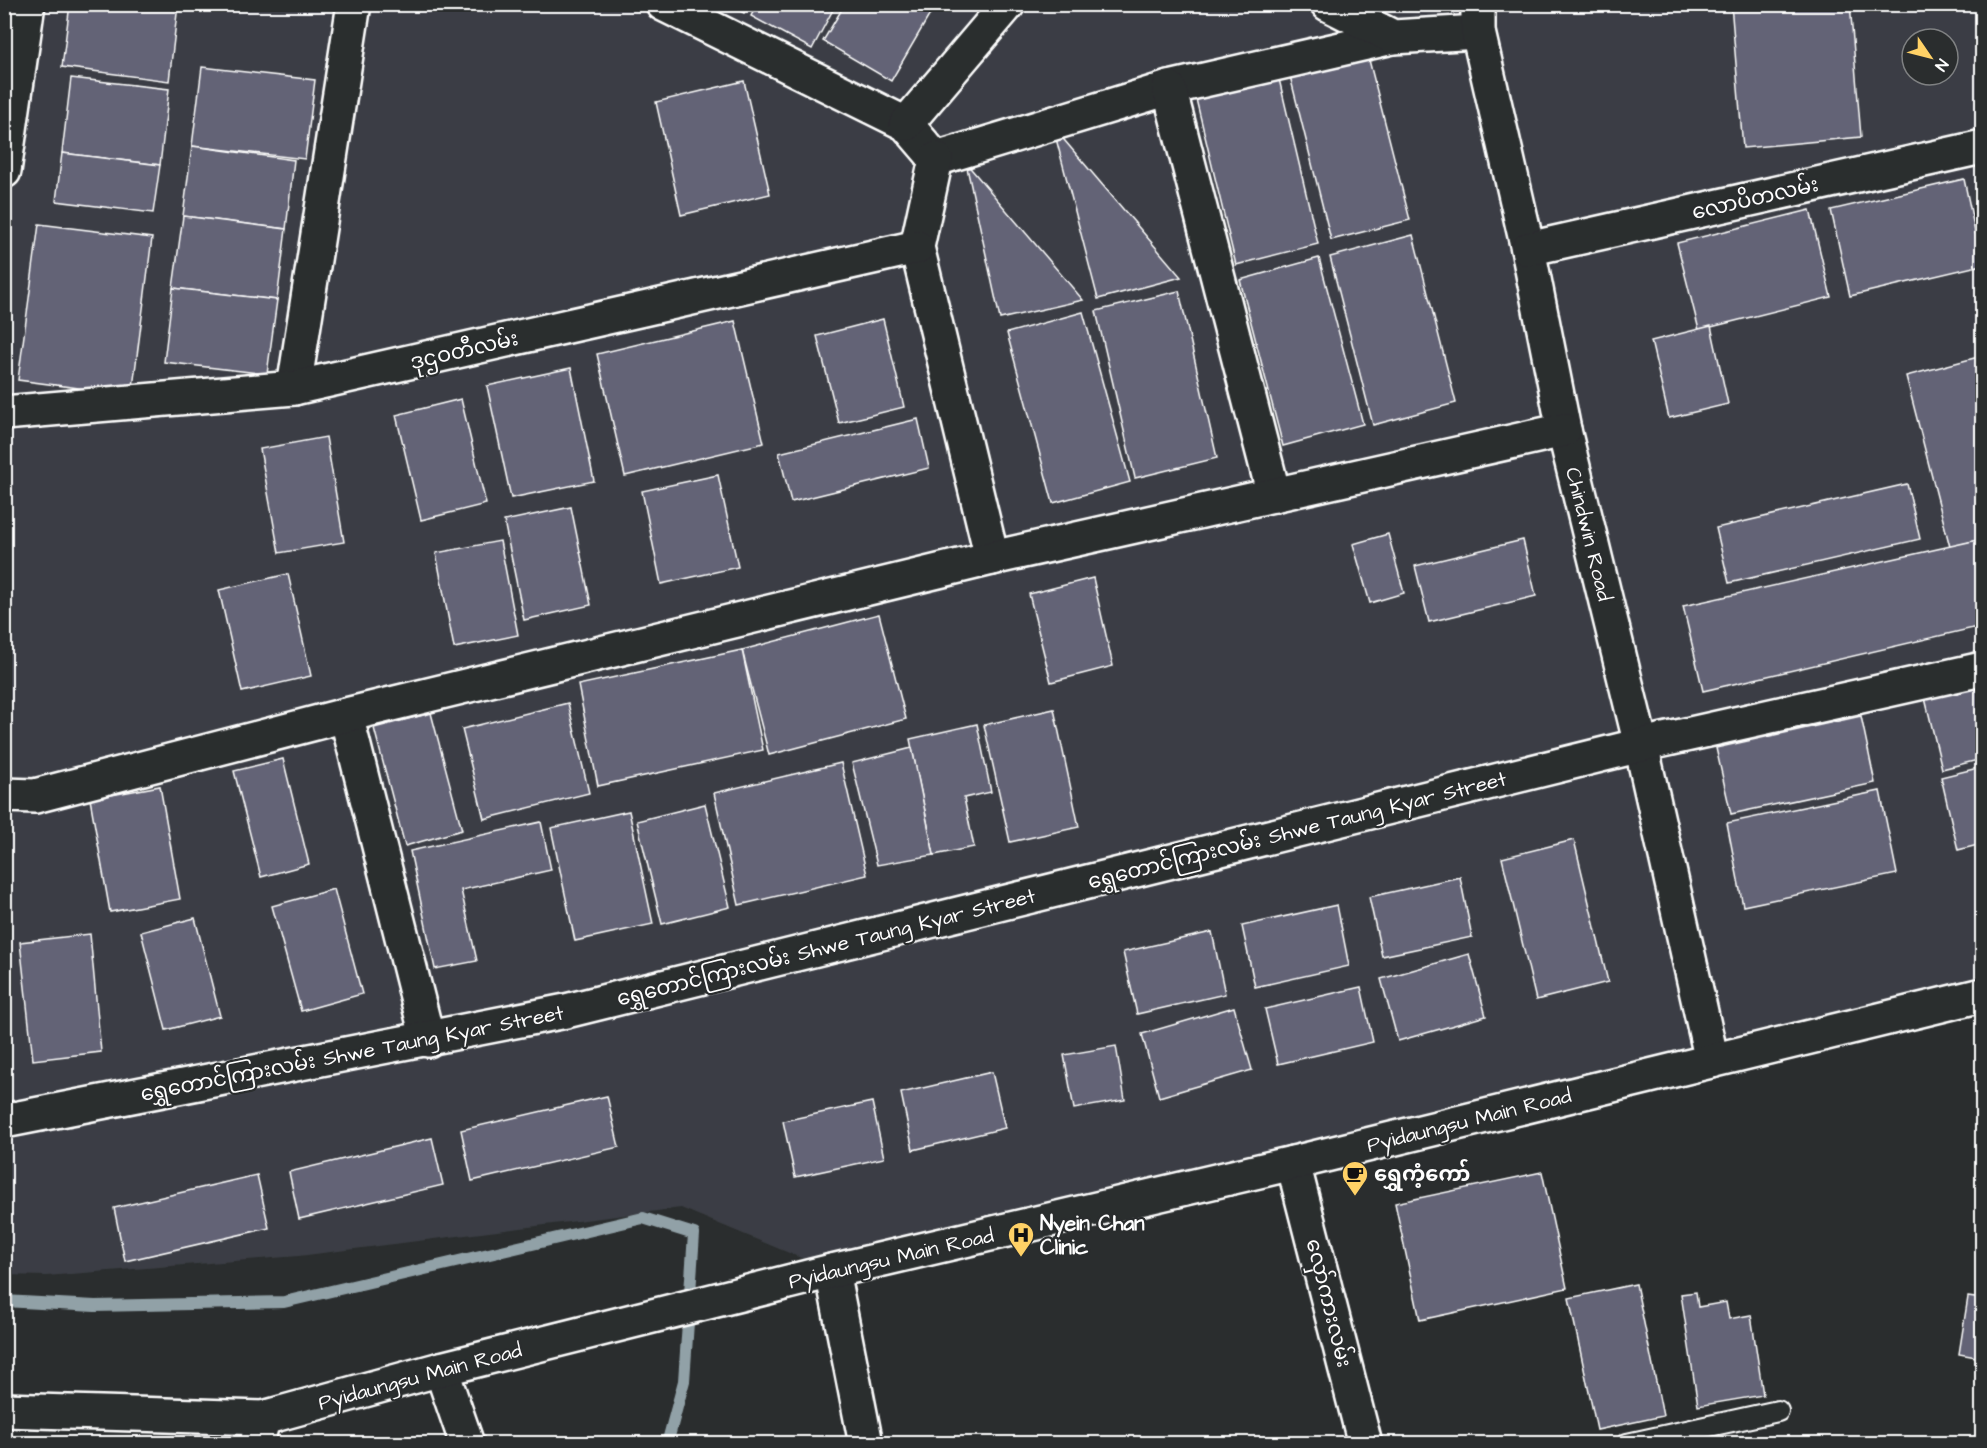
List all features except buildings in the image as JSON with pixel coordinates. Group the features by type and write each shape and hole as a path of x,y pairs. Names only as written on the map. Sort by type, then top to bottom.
{"street":[{"path":"4,171 28,4"},
{"path":"294,388 354,4"},
{"path":"663,4 906,124 936,159"},
{"path":"906,124 1008,4"},
{"path":"1328,4 1393,37"},
{"path":"936,159 1169,88 1478,18"},
{"name":"Chindwin Road","path":"1478,18 1564,430 1641,745 1713,1061"},
{"path":"1169,88 1274,495"},
{"name":"လောပိတလမ်း","path":"1528,249 1983,147"},
{"path":"936,159 917,248 992,558"},
{"name":"ဒုဌဝတီလမ်း","path":"4,413 294,388 917,248"},
{"path":"4,795 35,796 346,715 992,558 1564,430"},
{"name":"ရွှေတောင်ကြားလမ်း Shwe Taung Kyar Street","path":"4,1121 428,1040 566,1011 1641,745 1983,669"},
{"path":"346,715 428,1040"},
{"name":"Pyidaungsu Main Road","path":"4,1410 260,1431 441,1369 832,1271 1293,1163 1983,995"},
{"name":"လှော်ကားလမ်း","path":"1293,1163 1365,1443"},
{"path":"832,1271 866,1443"},
{"path":"441,1369 467,1443"}],"lane":[{"path":"1627,1443 1778,1411"}],"shaded area":[{"path":"5,5 1982,5 1982,995 832,1271 681,1208 299,1256 46,1276 5,1275"}],"waterway":[{"path":"4,1301 95,1306 284,1302 643,1218 694,1234 684,1381 667,1444"}],"place":[{"name":"ရွှေကံ့ကော်","path":"1355,1197"},
{"name":"Nyein Chan Clinic","path":"1021,1258"}]}
